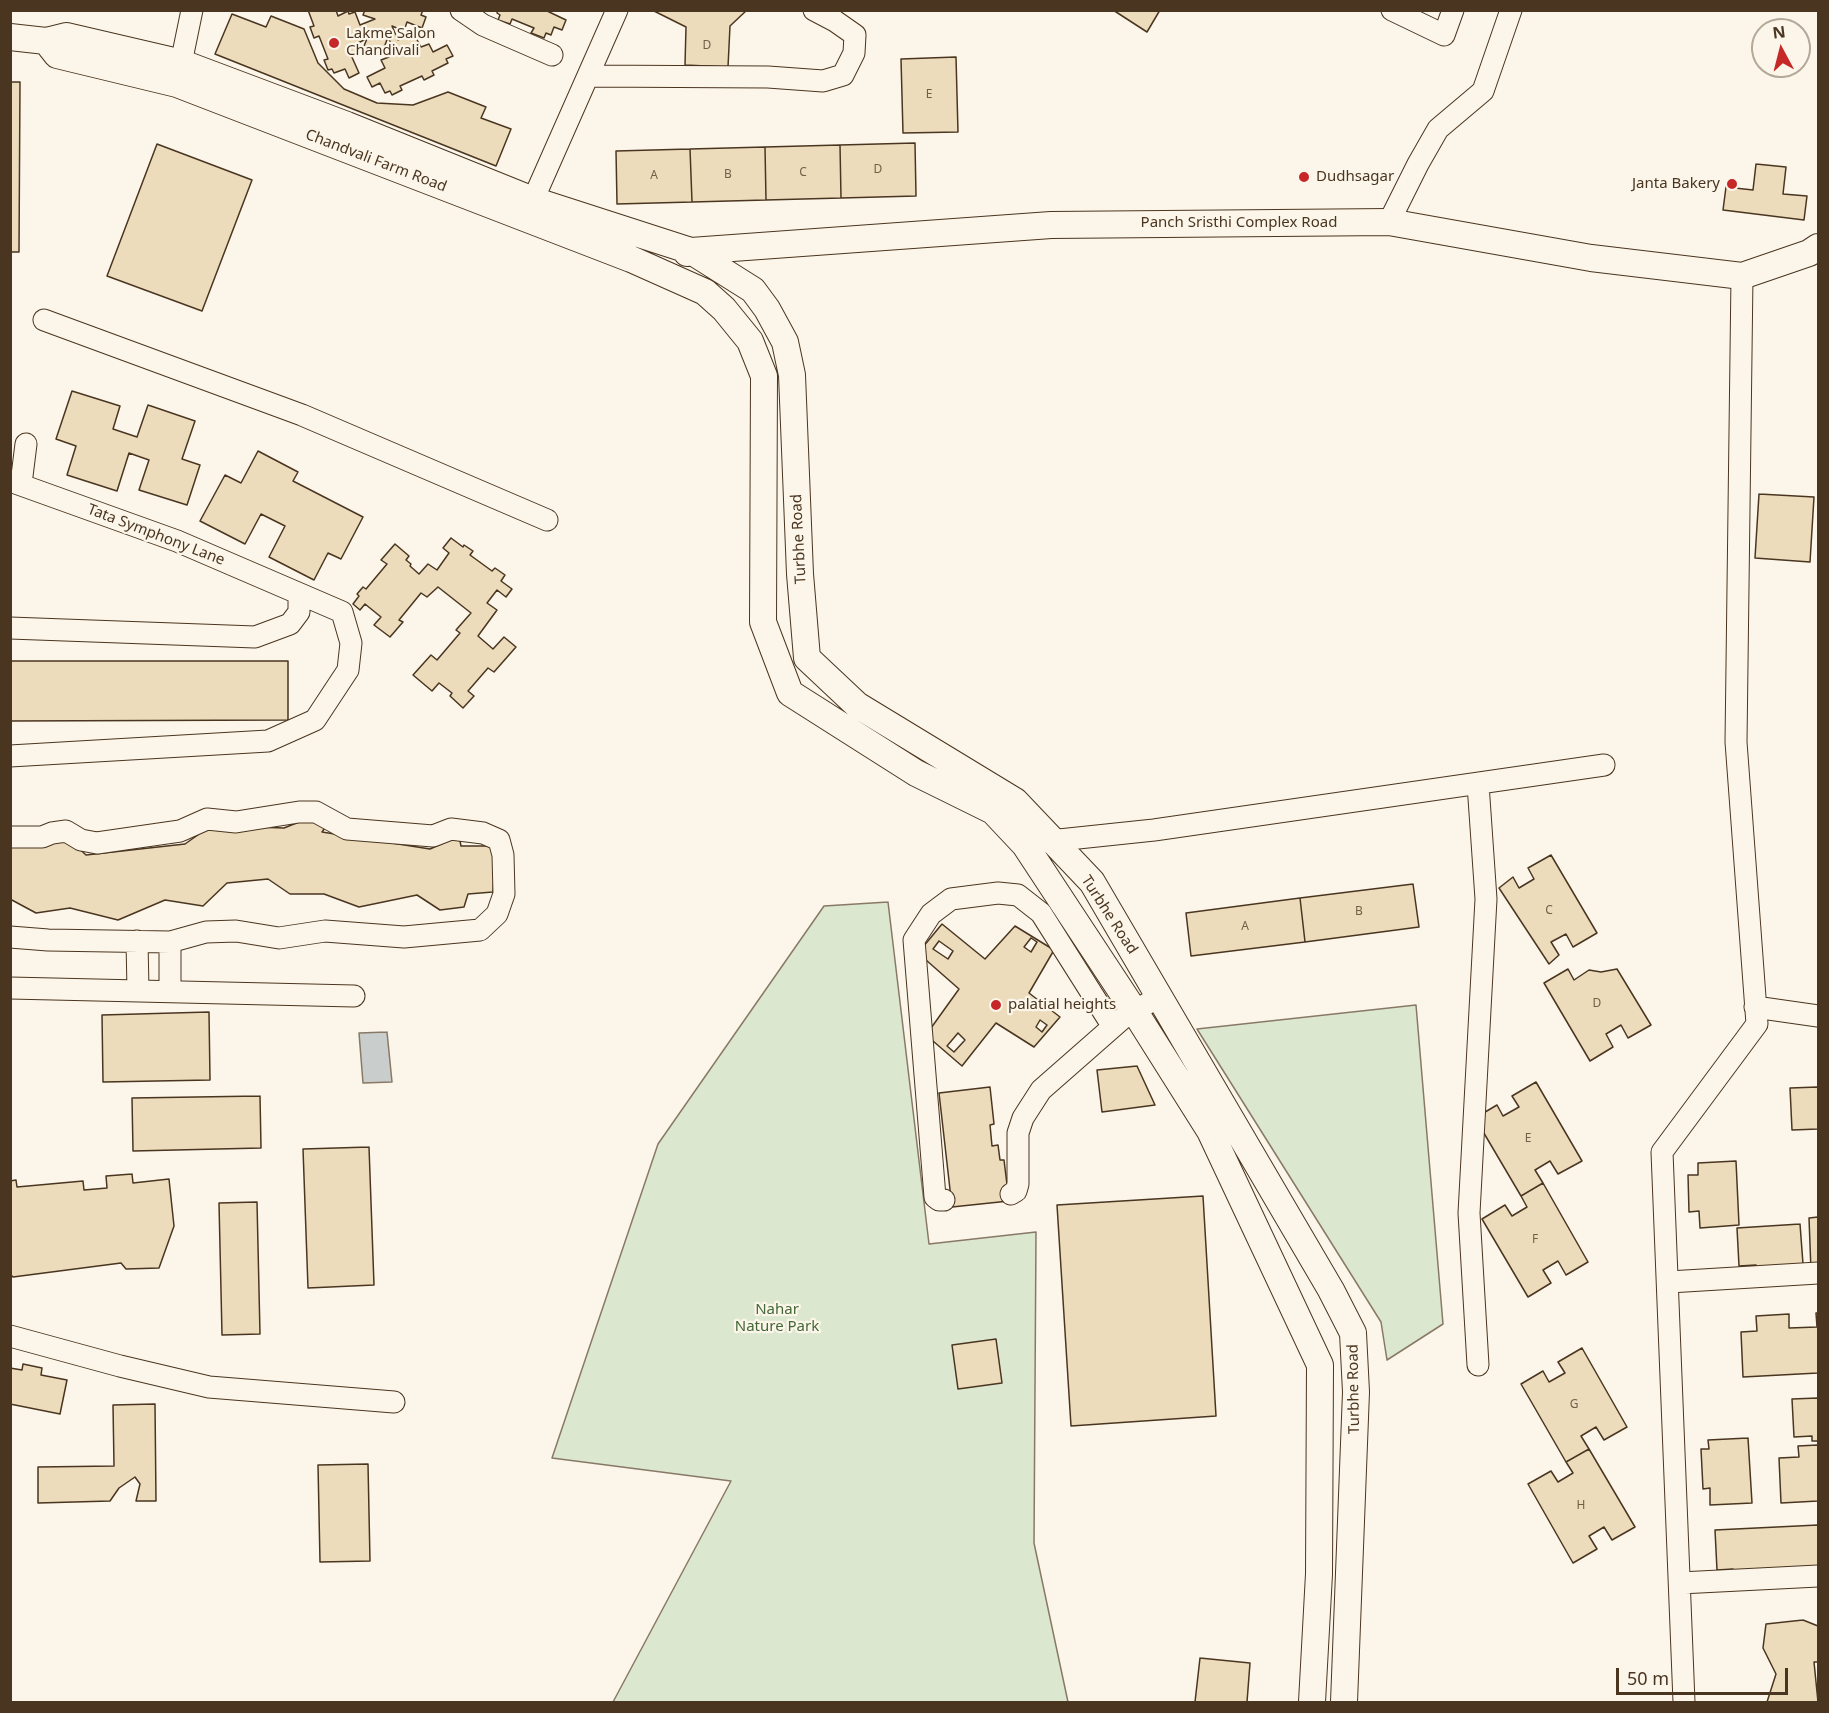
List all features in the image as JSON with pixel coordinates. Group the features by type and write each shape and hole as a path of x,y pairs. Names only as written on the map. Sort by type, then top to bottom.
{"street":[{"path":"179,74 192,10"},
{"path":"461,10 483,25 552,55"},
{"path":"533,200 617,10"},
{"path":"588,76 768,77 823,81 843,75 854,53 855,35 814,10"},
{"path":"1392,10 1444,35 1453,10"},
{"path":"1389,222 1438,129 1483,91 1511,10"},
{"name":"Chandvali Farm Road","path":"10,37 46,41 57,55 179,74 347,124 533,200 691,251"},
{"name":"Chandvali Farm Road","path":"179,74 631,259 705,292 724,309 750,341 765,376 763,622 790,693 916,773 993,811 1025,845 1210,1131 1320,1365 1319,1574 1312,1702"},
{"name":"Panch Sristhi Complex Road","path":"656,270 691,251 1051,225 1389,222 1591,258 1742,276 1809,253 1818,247"},
{"name":"Turbhe Road","path":"691,251 753,290 768,309 785,342 792,375 800,574 807,658 857,705 1015,801 1092,882 1331,1290 1353,1333 1356,1392 1344,1702"},
{"path":"1684,1702 1662,1152 1757,1023 1736,742 1742,276"},
{"path":"44,320 302,415 547,520"},
{"path":"16,482 26,444"},
{"name":"Tata Symphony Lane","path":"10,756 268,741 315,720 348,670 351,643 342,612 177,541 16,482"},
{"path":"10,628 255,637 290,624 299,612 299,594"},
{"path":"768,637 804,627"},
{"path":"1025,845 1144,832 1604,765"},
{"path":"1478,784 1486,898 1469,1213 1478,1365"},
{"path":"10,837 42,837 66,831 81,840 97,843 180,831 207,819 236,822 299,812 316,812 348,829 432,836 451,829 483,833 499,840 504,894 498,914 480,930 404,937 325,931 279,938 236,931 206,932 170,942 48,940 10,937"},
{"path":"944,1200 935,1197 914,940 932,914 951,899 998,893 1018,895 1041,912 1113,1027"},
{"path":"137,941 138,990"},
{"path":"170,942 170,991"},
{"path":"10,988 354,996"},
{"path":"1011,1194 1016,1191 1018,1184 1018,1133 1023,1118 1041,1090 1113,1027 1160,996"},
{"path":"1755,1007 1818,1016"},
{"path":"1210,1131 1229,1114"},
{"path":"1668,1282 1818,1273"},
{"path":"1313,1350 1353,1333"},
{"path":"10,1336 209,1387 394,1402"},
{"path":"1680,1583 1818,1576"}],"green space":[{"name":"Nahar Nature Park","path":"888,902 929,1244 1036,1232 1034,1543 1068,1702 613,1702 731,1481 552,1458 658,1144 824,906"},
{"path":"1416,1005 1443,1324 1387,1360 1381,1322 1197,1029"}],"shaded area":[{"path":"387,1032 392,1082 363,1083 359,1033"}],"building":[{"path":"308,10 336,10 338,16 348,11 349,14 355,12 360,25 375,19 363,15 365,10 423,10 421,15 426,17 422,28 407,22 404,31 392,26 398,40 411,34 421,47 429,44 433,52 447,45 453,56 446,59 448,63 432,71 434,75 424,80 422,76 400,86 402,90 392,95 390,91 385,93 380,83 372,87 367,77 385,68 381,60 389,57 385,49 392,46 388,37 382,53 364,46 371,29 361,33 364,40 356,44 359,51 351,55 359,73 349,78 345,69 334,73 332,69 328,70 324,60 328,59 319,36 314,38 310,27 314,26"},
{"path":"498,10 545,10 566,20 562,30 554,27 551,35 546,33 544,38 531,33 534,28 512,19 510,24 498,20 500,15 497,13"},
{"path":"652,10 747,10 730,26 728,67 685,65 686,27"},
{"path":"1113,10 1160,10 1147,32"},
{"path":"232,14 266,27 271,16 304,29 318,63 344,89 377,103 413,105 448,92 486,107 481,118 511,129 496,166 215,54"},
{"path":"956,57 958,132 903,133 901,59"},
{"path":"10,82 20,82 19,252 10,252"},
{"path":"915,143 916,196 841,198 840,145"},
{"path":"157,144 252,180 202,311 107,276"},
{"path":"840,145 841,198 766,200 765,147"},
{"path":"765,147 766,200 692,202 690,149"},
{"path":"690,149 692,202 617,204 616,151"},
{"path":"1756,164 1786,167 1783,194 1807,196 1804,220 1723,210 1726,187 1753,190"},
{"path":"72,391 120,406 113,429 137,437 148,405 195,421 182,459 200,465 187,505 139,490 149,460 129,453 117,491 67,475 76,446 56,439"},
{"path":"258,451 298,472 293,481 363,517 341,559 328,553 314,580 269,557 285,526 261,514 245,544 200,521 225,475 241,483"},
{"path":"1759,494 1814,497 1810,562 1755,558"},
{"path":"451,538 473,551 470,555 492,571 495,568 505,575 501,581 512,589 506,597 497,590 487,603 497,610 478,636 493,649 504,637 516,647 494,672 488,668 468,691 474,696 463,708 450,696 452,693 439,683 432,691 413,675 431,655 437,660 460,633 456,630 471,613 438,587 427,597 421,593 399,620 403,622 390,637 374,625 381,617 365,604 360,610 353,604 359,596 357,594 363,587 366,589 387,564 381,560 395,544 409,556 406,560 419,574 428,564 437,570 449,553 443,548"},
{"path":"10,661 288,661 288,720 10,721"},
{"path":"309,818 327,825 322,832 430,849 459,836 461,846 496,846 493,892 468,894 464,907 440,910 417,895 359,907 324,894 290,894 268,879 227,883 203,906 165,900 118,920 70,908 36,913 10,899 10,842 59,837 70,840 86,855 185,844 212,825 221,831 255,827 284,828"},
{"path":"1551,855 1597,933 1573,947 1566,934 1551,942 1559,955 1549,964 1499,888 1513,877 1519,888 1534,879 1528,868"},
{"path":"1413,884 1419,927 1305,942 1300,898"},
{"path":"1300,898 1305,942 1191,956 1186,913"},
{"name":"palatial heights","path":"942,924 985,959 1015,926 1054,950 1029,993 1060,1017 1034,1047 996,1023 962,1066 926,1035 959,989 918,953","holes":["1031,938 1037,942 1031,952 1024,947","939,941 953,951 948,959 933,949","1040,1020 1047,1025 1042,1032 1036,1027","958,1033 965,1040 954,1052 947,1046"]},
{"path":"1568,969 1574,980 1589,970 1601,972 1617,969 1651,1025 1628,1038 1621,1025 1606,1034 1613,1047 1590,1061 1544,983"},
{"path":"209,1012 210,1080 103,1082 102,1015"},
{"path":"1137,1066 1155,1105 1102,1112 1097,1070"},
{"path":"1536,1082 1582,1161 1558,1174 1550,1161 1535,1170 1543,1183 1521,1196 1475,1118 1497,1105 1503,1116 1519,1107 1512,1096"},
{"path":"990,1087 994,1124 990,1125 992,1146 998,1145 1000,1160 1004,1160 1009,1201 952,1207 939,1093"},
{"path":"1818,1087 1818,1129 1792,1130 1790,1088"},
{"path":"260,1096 261,1148 133,1151 132,1098"},
{"path":"369,1147 374,1285 308,1288 303,1149"},
{"path":"1736,1161 1739,1225 1700,1228 1699,1211 1689,1212 1688,1175 1698,1175 1698,1163"},
{"path":"132,1174 133,1183 169,1179 174,1226 159,1268 126,1269 121,1263 13,1277 10,1274 10,1181 16,1180 17,1187 83,1181 84,1190 107,1188 106,1176"},
{"path":"1543,1183 1588,1262 1566,1275 1558,1261 1543,1270 1551,1283 1528,1297 1482,1219 1505,1205 1512,1216 1527,1207 1521,1196"},
{"path":"1203,1196 1216,1416 1071,1426 1057,1205"},
{"path":"257,1202 260,1334 222,1335 219,1203"},
{"path":"1818,1217 1818,1270 1811,1271 1809,1218"},
{"path":"1800,1224 1803,1264 1757,1270 1756,1265 1739,1266 1737,1228"},
{"path":"1816,1313 1818,1313 1818,1373 1743,1377 1741,1332 1757,1331 1756,1316 1789,1314 1789,1328 1817,1327"},
{"path":"996,1339 1002,1383 958,1389 952,1345"},
{"path":"1582,1348 1627,1427 1604,1440 1596,1427 1581,1436 1589,1449 1566,1462 1521,1384 1543,1371 1549,1382 1565,1373 1558,1362"},
{"path":"23,1364 42,1368 41,1375 67,1380 60,1414 10,1404 10,1368 22,1370"},
{"path":"1818,1398 1818,1441 1812,1441 1812,1436 1794,1437 1792,1399"},
{"path":"155,1404 156,1501 136,1501 140,1484 135,1477 119,1488 110,1501 38,1503 38,1467 114,1466 113,1405"},
{"path":"1748,1438 1752,1503 1710,1505 1710,1488 1703,1489 1701,1449 1709,1449 1708,1440"},
{"path":"1818,1445 1818,1501 1781,1503 1779,1458 1799,1457 1798,1446"},
{"path":"1589,1449 1635,1527 1612,1540 1604,1527 1589,1536 1597,1549 1573,1563 1528,1484 1551,1471 1558,1482 1573,1473 1566,1462"},
{"path":"368,1464 370,1561 320,1562 318,1465"},
{"path":"1818,1525 1818,1574 1733,1579 1733,1569 1717,1570 1715,1530"},
{"path":"1803,1620 1818,1626 1818,1662 1814,1662 1818,1702 1767,1702 1776,1674 1763,1648 1766,1624"},
{"path":"1200,1658 1250,1663 1247,1702 1195,1702"}],"place":[{"name":"Lakme Salon Chandivali","path":"334,43"},
{"name":"Dudhsagar","path":"1304,177"},
{"name":"Janta Bakery","path":"1732,184"},
{"name":"palatial heights","path":"996,1005"}]}
